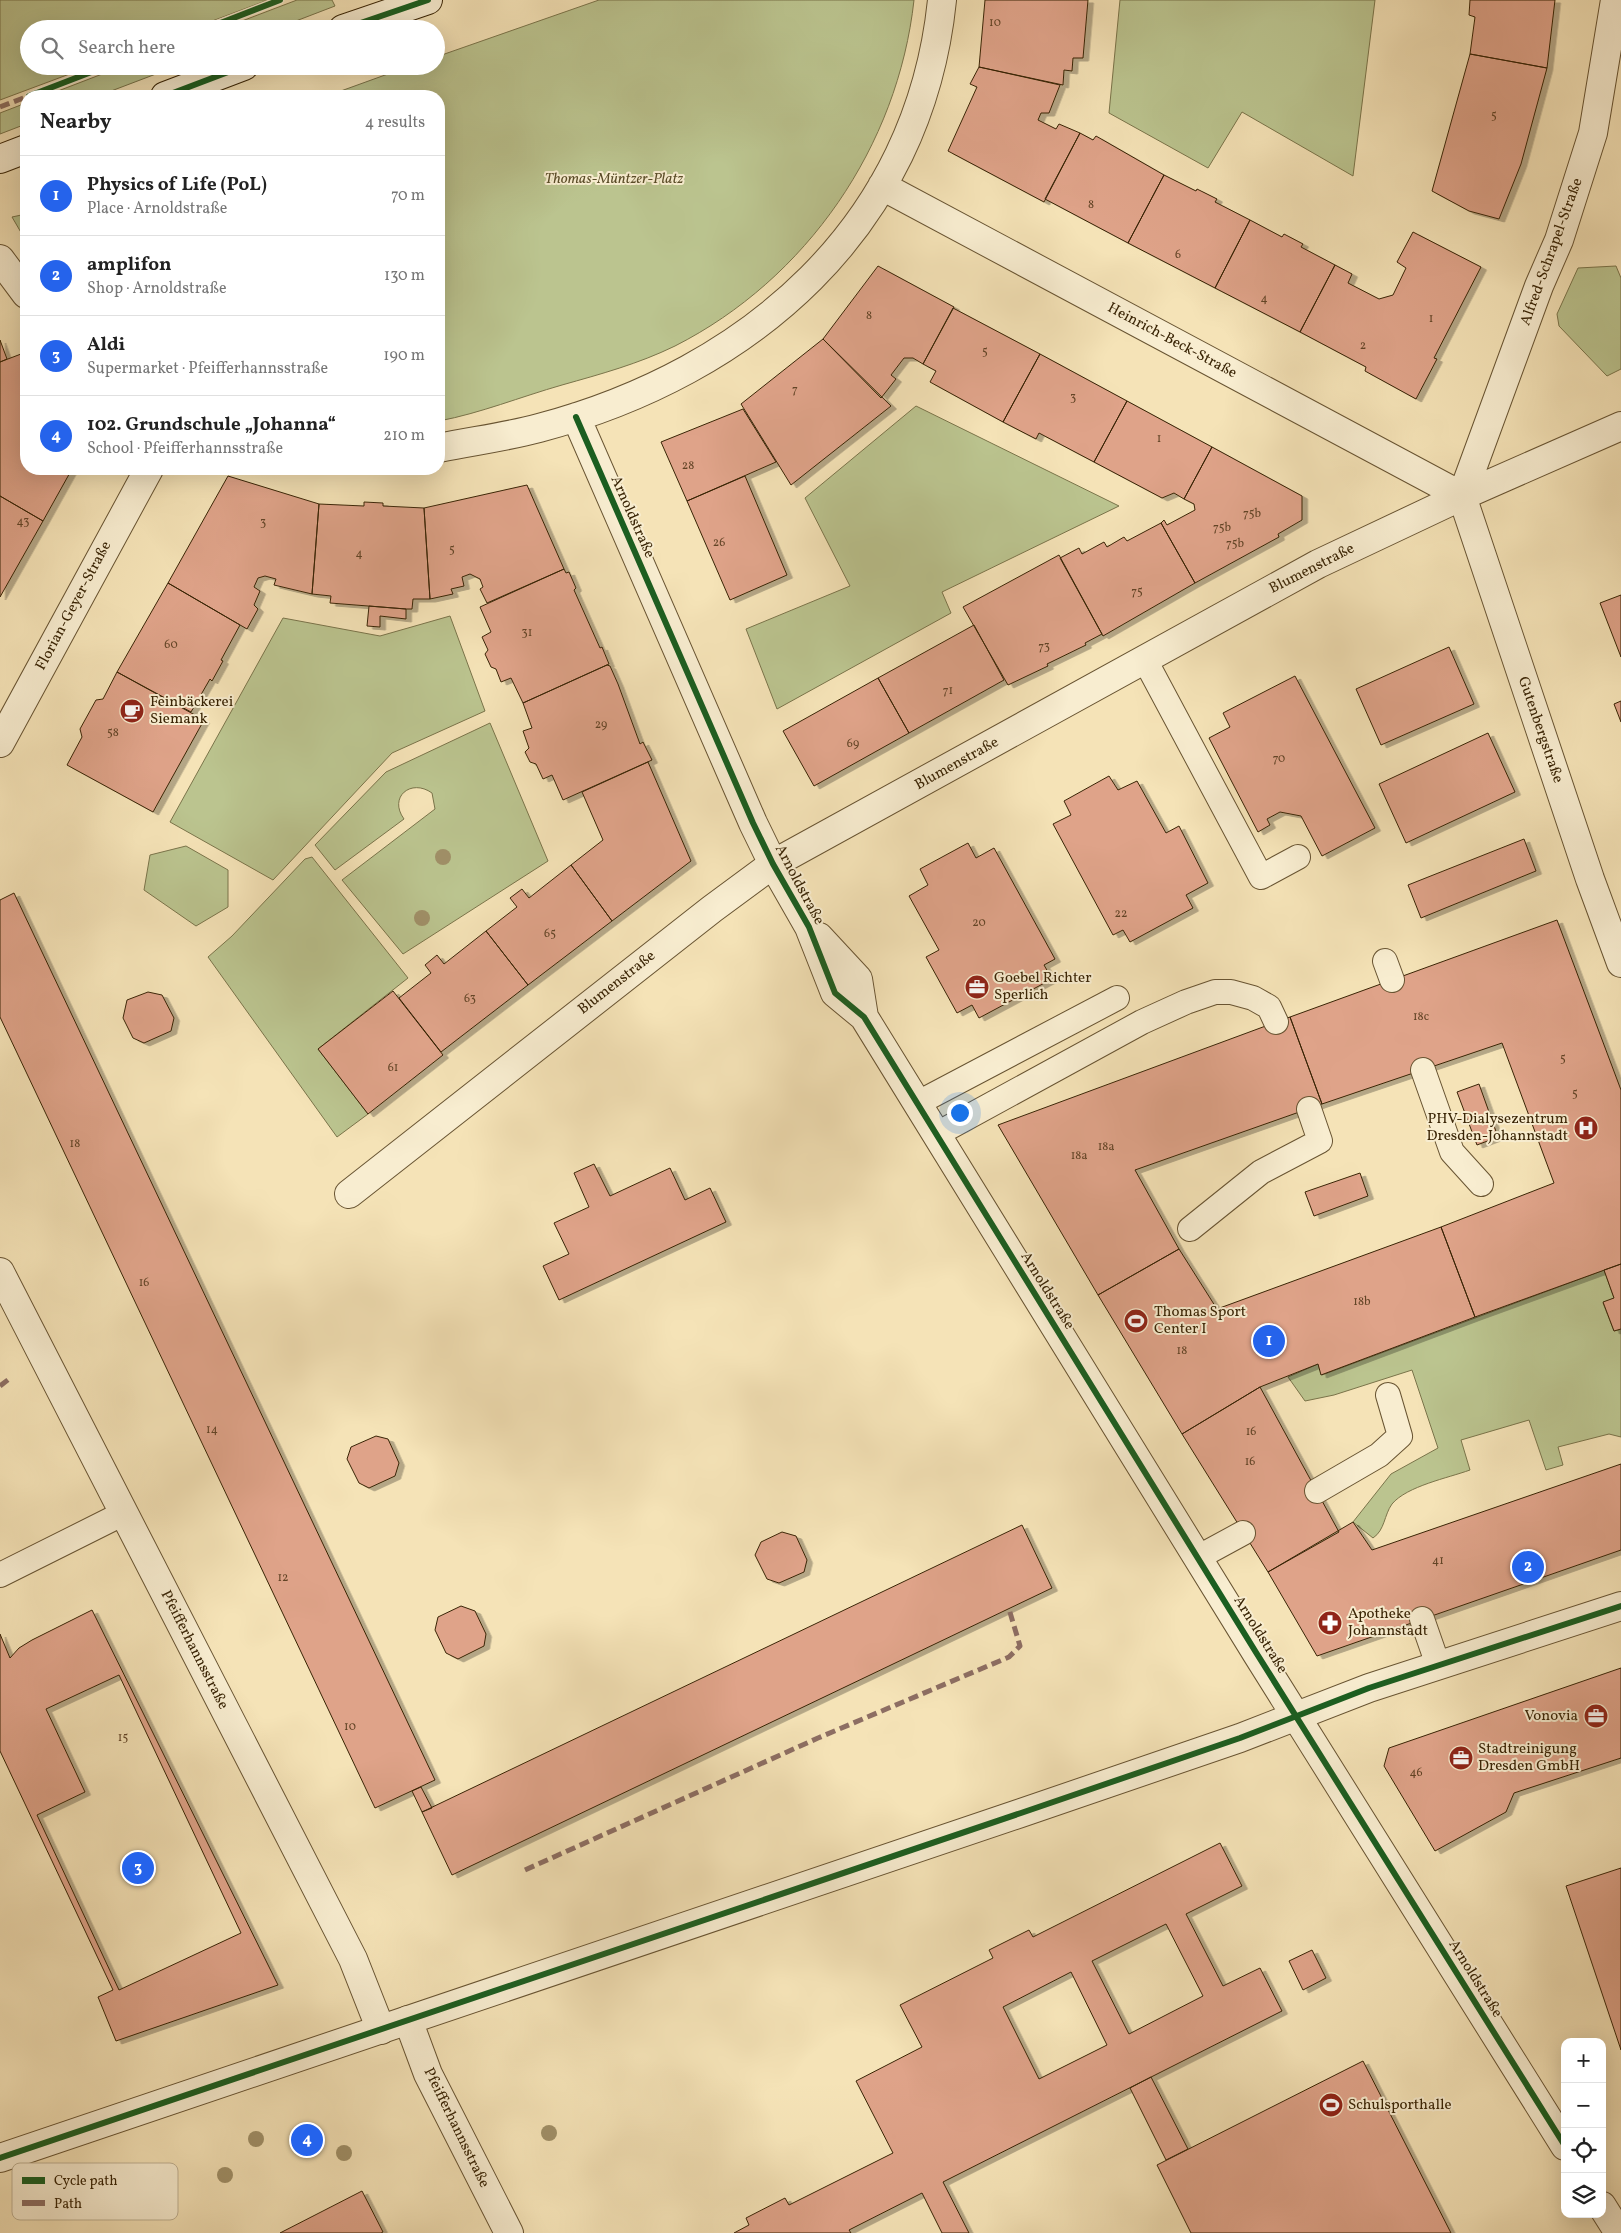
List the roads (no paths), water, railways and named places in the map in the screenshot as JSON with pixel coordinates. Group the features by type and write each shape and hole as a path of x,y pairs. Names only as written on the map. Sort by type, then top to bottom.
{"street":[{"path":"369,20 428,0"},
{"path":"445,447 507,436 576,417 626,399 689,370 734,343 795,296 827,263 852,232 882,186 903,146 925,87 932,62 942,0"},
{"name":"Alfred-Schrapel-Straße","path":"1462,496 1539,286 1559,240 1593,133 1615,0"},
{"path":"181,90 220,75"},
{"path":"0,159 20,151"},
{"name":"Heinrich-Beck-Straße","path":"882,186 1462,496"},
{"path":"0,259 20,286"},
{"name":"Arnoldstraße","path":"576,417 773,864 810,927 858,979 864,1016 1197,1558 1561,2140"},
{"name":"Blumenstraße","path":"349,1194 712,908 773,864 1318,564 1462,496 1621,426"},
{"name":"Florian-Geyer-Straße","path":"0,743 145,475"},
{"name":"Gutenbergstraße","path":"1462,496 1590,880 1621,963"},
{"name":"Pfeifferhannsstraße","path":"0,1272 353,1959 381,2030"},
{"path":"0,2158 1240,1738 1369,1688 1621,1606"},
{"name":"Pfeifferhannsstraße","path":"408,2020 428,2074 509,2233"},
{"path":"1606,2212 1620,2233"}],"lane":[{"path":"1145,660 1261,877 1298,858"},
{"path":"937,1134 1142,1022 1208,994 1231,992 1253,998 1269,1007 1276,1022"},
{"path":"918,1103 1117,998"},
{"path":"1423,1070 1452,1152 1481,1184"},
{"path":"1190,1229 1261,1172 1320,1141 1309,1109"},
{"path":"1317,1490 1379,1455 1400,1436 1388,1396"},
{"path":"0,1576 124,1512"},
{"path":"1197,1558 1244,1532"},
{"path":"1422,1618 1438,1665"}],"place":[{"name":"Feinbäckerei Siemank","path":"132,711"},
{"name":"Goebel Richter Sperlich","path":"977,987"},
{"name":"PHV-Dialysezentrum Dresden-Johannstadt","path":"1586,1128"},
{"name":"Thomas Sport Center I","path":"1136,1321"},
{"name":"Physics of Life (PoL)","path":"1269,1341"},
{"name":"amplifon","path":"1528,1567"},
{"name":"Apotheke Johannstadt","path":"1330,1623"},
{"name":"Vonovia","path":"1596,1716"},
{"name":"Stadtreinigung Dresden GmbH","path":"1461,1758"},
{"name":"Aldi","path":"138,1868"},
{"name":"Schulsporthalle","path":"1331,2105"},
{"name":"102. Grundschule „Johanna“","path":"307,2140"}],"park label":[{"name":"Thomas-Müntzer-Platz","path":"614,179"}]}
